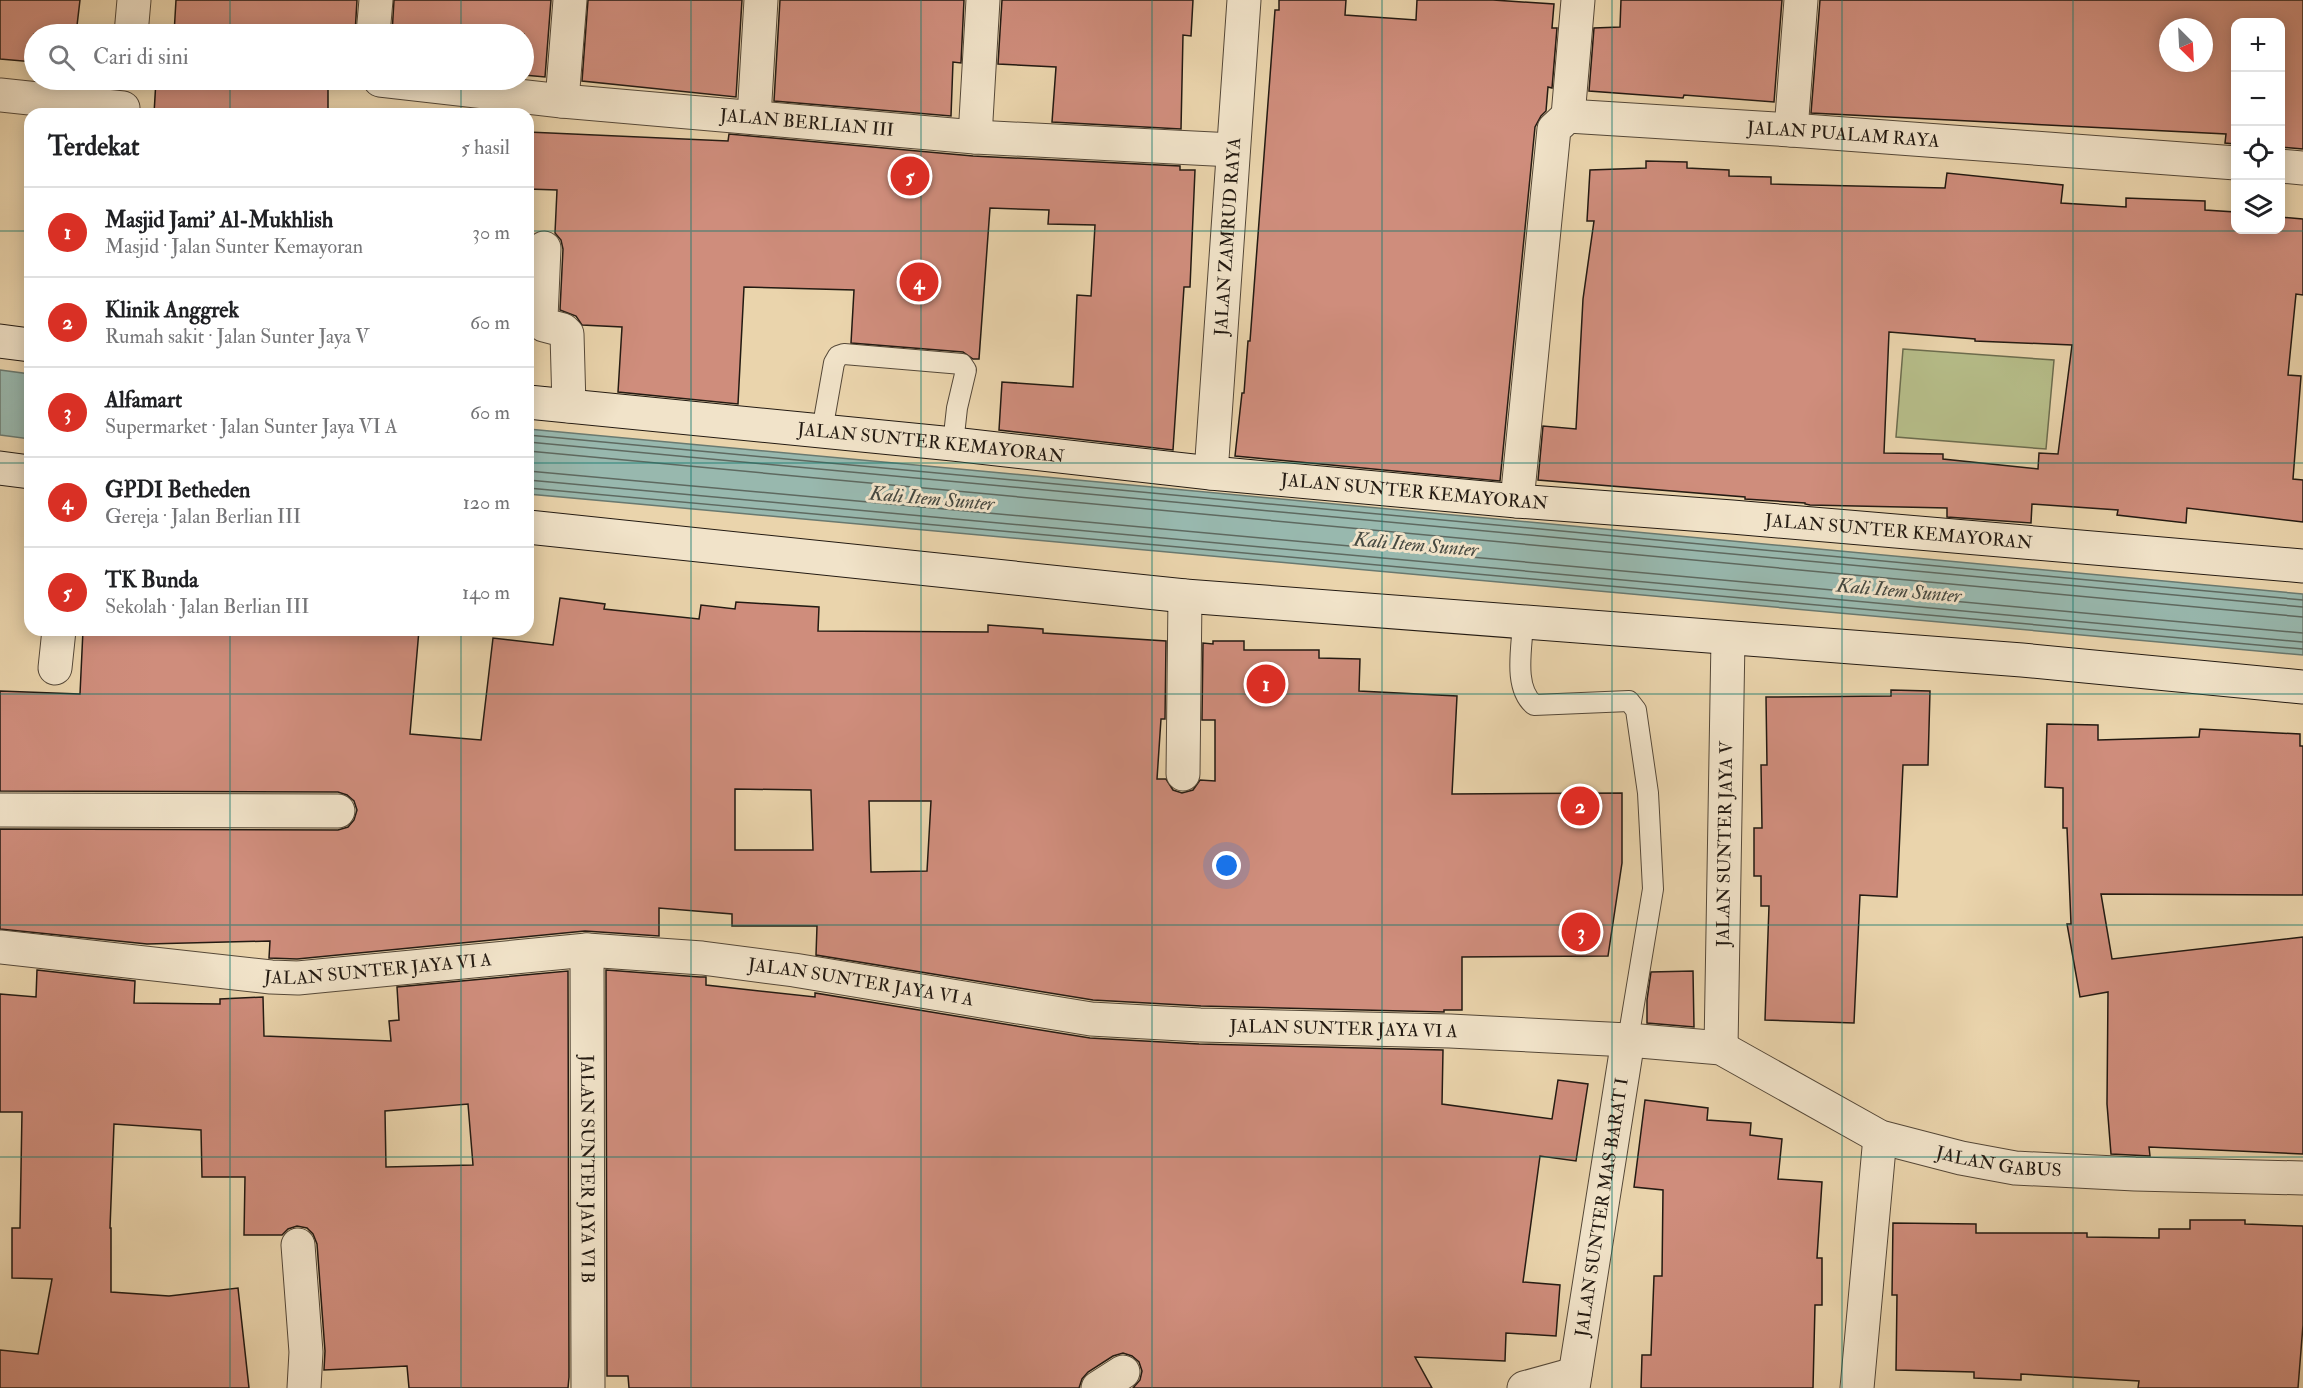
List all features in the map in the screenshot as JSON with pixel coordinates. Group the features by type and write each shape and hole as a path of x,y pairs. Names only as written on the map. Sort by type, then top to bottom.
{"street":[{"path":"132,24 134,0"},
{"path":"374,24 376,0"},
{"path":"562,101 570,0"},
{"path":"754,117 761,0"},
{"path":"975,137 983,0"},
{"name":"JALAN ZAMRUD RAYA","path":"1210,473 1244,0"},
{"path":"1517,501 1554,129 1568,116 1578,0"},
{"path":"1791,130 1801,0"},
{"name":"JALAN BERLIAN III","path":"467,90 562,101 975,137 1233,150"},
{"path":"0,95 124,100"},
{"name":"JALAN PUALAM RAYA","path":"1568,116 2231,163"},
{"path":"2285,166 2303,168"},
{"path":"544,248 541,318 544,325 563,330 567,334 569,406"},
{"path":"0,341 24,344"},
{"name":"JALAN SUNTER KEMAYORAN","path":"534,403 953,444 1210,473 1517,501 2303,566"},
{"path":"0,468 24,471"},
{"path":"534,528 1185,596 2022,660 2303,687"},
{"path":"1183,774 1185,596"},
{"path":"55,668 58,636"},
{"name":"JALAN SUNTER JAYA V","path":"1721,1048 1728,639"},
{"path":"0,810 338,811"},
{"name":"JALAN SUNTER JAYA VI A","path":"0,947 298,978 586,950 702,958 794,970 1091,1019 1200,1025 1450,1031 1628,1040 1721,1048"},
{"name":"JALAN SUNTER JAYA VI B","path":"586,950 588,1388"},
{"name":"JALAN SUNTER MAS BARAT I","path":"1524,1388 1574,1381 1628,1040"},
{"name":"JALAN GABUS","path":"1721,1048 1880,1137 1961,1158 2015,1168 2135,1174 2303,1178"},
{"path":"1857,1388 1880,1137"},
{"path":"298,1245 306,1352 303,1388"}],"lane":[{"path":"822,431 834,363 838,356 844,354 962,364 966,370 957,408 953,444"},
{"path":"1523,622 1521,683 1526,698 1534,705 1629,701 1636,710 1648,793 1653,889 1628,1040"}],"green space":[{"path":"1903,349 2054,360 2046,449 1896,437"}],"water":[{"path":"0,370 24,373 24,438 0,435"},
{"name":"Kali Item Sunter","path":"534,430 2303,594 2303,655 534,495"}],"building":[{"path":"0,0 80,0 77,24 24,24 24,61 0,59"},
{"path":"176,0 357,0 356,24 175,24"},
{"path":"394,0 551,0 545,77 534,76 534,24 393,24"},
{"path":"588,0 742,0 736,97 582,81"},
{"path":"780,0 964,0 961,63 953,62 951,116 774,101"},
{"path":"1002,0 1193,0 1191,36 1183,35 1181,129 1052,122 1056,67 998,64"},
{"path":"1279,0 1346,0 1345,15 1416,20 1417,0 1493,0 1554,4 1552,28 1557,28 1552,88 1548,87 1546,111 1535,127 1500,481 1235,456 1242,393 1244,393 1248,341 1250,341 1275,10 1279,10"},
{"path":"1621,0 1782,0 1774,102 1589,91 1594,28 1620,27"},
{"path":"1820,0 2303,0 2303,149 2285,147 2285,18 2231,18 2231,144 2225,143 2226,134 1811,113"},
{"path":"155,90 328,90 328,108 154,108"},
{"path":"534,132 728,141 729,134 973,156 1180,166 1180,170 1195,170 1190,287 1184,287 1173,450 999,430 1002,382 1073,387 1077,295 1091,296 1095,225 1048,224 1049,210 990,208 979,359 973,359 963,352 851,343 854,290 744,287 738,404 618,392 622,327 582,325 576,316 560,310 563,249 561,240 555,233 557,190 534,189"},
{"path":"1646,161 1687,162 1687,168 1729,170 1729,176 1771,177 1771,184 1945,188 1947,173 2063,185 2061,203 2126,207 2126,198 2205,201 2205,210 2231,212 2231,234 2285,234 2285,217 2303,219 2303,295 2296,294 2288,375 2301,376 2293,479 2303,480 2303,522 2187,508 2186,523 2117,515 2118,510 2032,504 2031,523 1947,517 1947,508 1810,505 1745,499 1745,497 1538,480 1543,426 1576,429 1583,299 1594,221 1587,221 1590,170 1646,168","holes":["1889,332 1975,339 1975,341 2072,345 2058,454 2039,453 2038,469 1943,459 1943,454 1884,453"]},
{"path":"560,598 605,604 604,609 699,619 701,605 735,609 736,602 819,607 818,631 988,632 988,625 1043,629 1043,633 1166,641 1165,719 1161,719 1157,779 1166,779 1173,790 1182,793 1193,790 1200,780 1215,781 1215,720 1202,720 1203,643 1244,641 1244,650 1319,650 1319,658 1360,659 1359,691 1457,696 1452,794 1622,793 1622,863 1608,956 1462,957 1462,1010 1444,1010 1444,1012 1201,1006 1093,1000 816,955 817,926 732,926 732,914 659,908 659,936 585,931 297,959 269,958 270,941 147,944 0,929 0,829 338,830 348,827 354,820 357,810 354,801 338,792 0,791 0,691 80,694 83,636 418,636 410,734 481,740 493,638 553,645","holes":["735,789 811,790 813,850 735,850","869,801 931,801 927,871 871,872"]},
{"path":"1891,690 1930,691 1928,765 1903,765 1897,897 1860,895 1854,1023 1765,1020 1769,906 1761,906 1761,876 1754,876 1754,828 1762,828 1761,765 1767,765 1766,697 1891,696"},
{"path":"2047,724 2098,725 2098,740 2199,737 2200,729 2300,734 2300,746 2303,746 2303,895 2101,894 2112,959 2303,937 2303,1154 2149,1147 2150,1156 2111,1154 2107,1104 2108,992 2080,997 2067,924 2071,924 2067,828 2063,828 2063,788 2045,787"},
{"path":"37,970 135,981 134,1003 220,1004 220,999 263,997 264,1036 391,1041 389,1021 399,1020 397,987 568,971 568,1388 409,1388 407,1366 324,1370 325,1351 317,1244 313,1234 307,1228 297,1226 288,1229 282,1235 244,1235 245,1177 202,1177 201,1130 114,1124 110,1228 111,1292 169,1296 238,1288 249,1388 0,1388 0,1350 38,1354 52,1279 12,1278 12,1228 20,1228 22,1112 0,1112 0,994 36,997","holes":["468,1104 473,1165 386,1167 385,1111"]},
{"path":"606,970 706,977 706,985 815,997 815,993 1090,1038 1199,1044 1443,1050 1442,1104 1552,1119 1558,1080 1588,1084 1576,1161 1540,1156 1523,1282 1560,1285 1556,1336 1506,1333 1505,1361 1415,1357 1432,1388 1133,1388 1140,1380 1142,1371 1139,1362 1123,1353 1113,1356 1088,1372 1079,1388 629,1388 628,1376 607,1376"},
{"path":"1693,971 1694,1027 1647,1023 1651,972"},
{"path":"1645,1100 1708,1108 1707,1120 1751,1123 1750,1135 1782,1139 1778,1179 1822,1182 1817,1258 1822,1258 1822,1305 1815,1305 1813,1388 1641,1388 1642,1355 1651,1355 1654,1276 1662,1276 1663,1190 1634,1187"},
{"path":"2190,1220 2245,1220 2245,1224 2303,1226 2303,1325 2298,1388 2138,1388 2139,1381 2021,1374 2021,1380 1974,1378 1974,1372 1896,1370 1897,1295 1892,1295 1893,1223 1976,1224 1976,1233 2087,1233 2087,1237 2159,1238 2159,1229 2190,1229"}],"place":[{"name":"TK Bunda","path":"910,176"},
{"name":"GPDI Betheden","path":"919,282"},
{"name":"Masjid Jami' Al-Mukhlish","path":"1266,684"},
{"name":"Klinik Anggrek","path":"1580,806"},
{"name":"Alfamart","path":"1581,932"}]}
